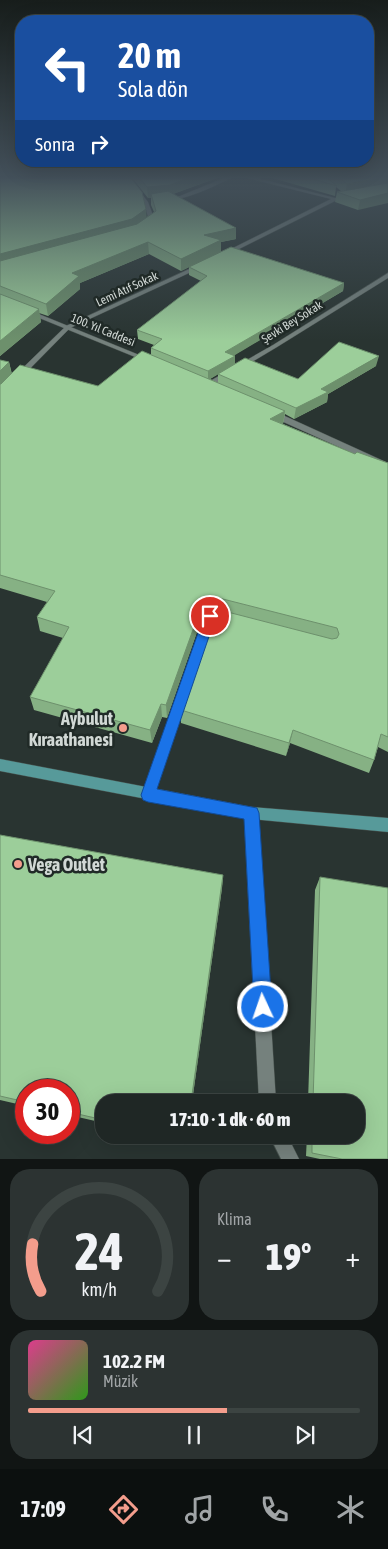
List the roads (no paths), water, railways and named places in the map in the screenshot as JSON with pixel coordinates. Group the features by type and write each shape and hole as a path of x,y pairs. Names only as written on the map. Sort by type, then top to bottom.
{"main road":[{"path":"0,765 148,795 251,813 388,826"}],"street":[{"path":"214,259 268,232"},
{"name":"Lemi Atıf Sokak","path":"0,394 68,327 206,263"},
{"name":"Şevki Bey Sokak","path":"206,385 275,346 388,275"},
{"name":"100. Yıl Caddesi","path":"23,309 154,363"},
{"path":"198,381 216,389"},
{"path":"261,409 388,466"},
{"path":"148,795 210,616 237,623"},
{"path":"251,813 268,1094"},
{"path":"282,1144 290,1159"}],"place":[{"name":"Aybulut Kıraathanesi","path":"123,728"},
{"name":"Vega Outlet","path":"18,864"}]}
